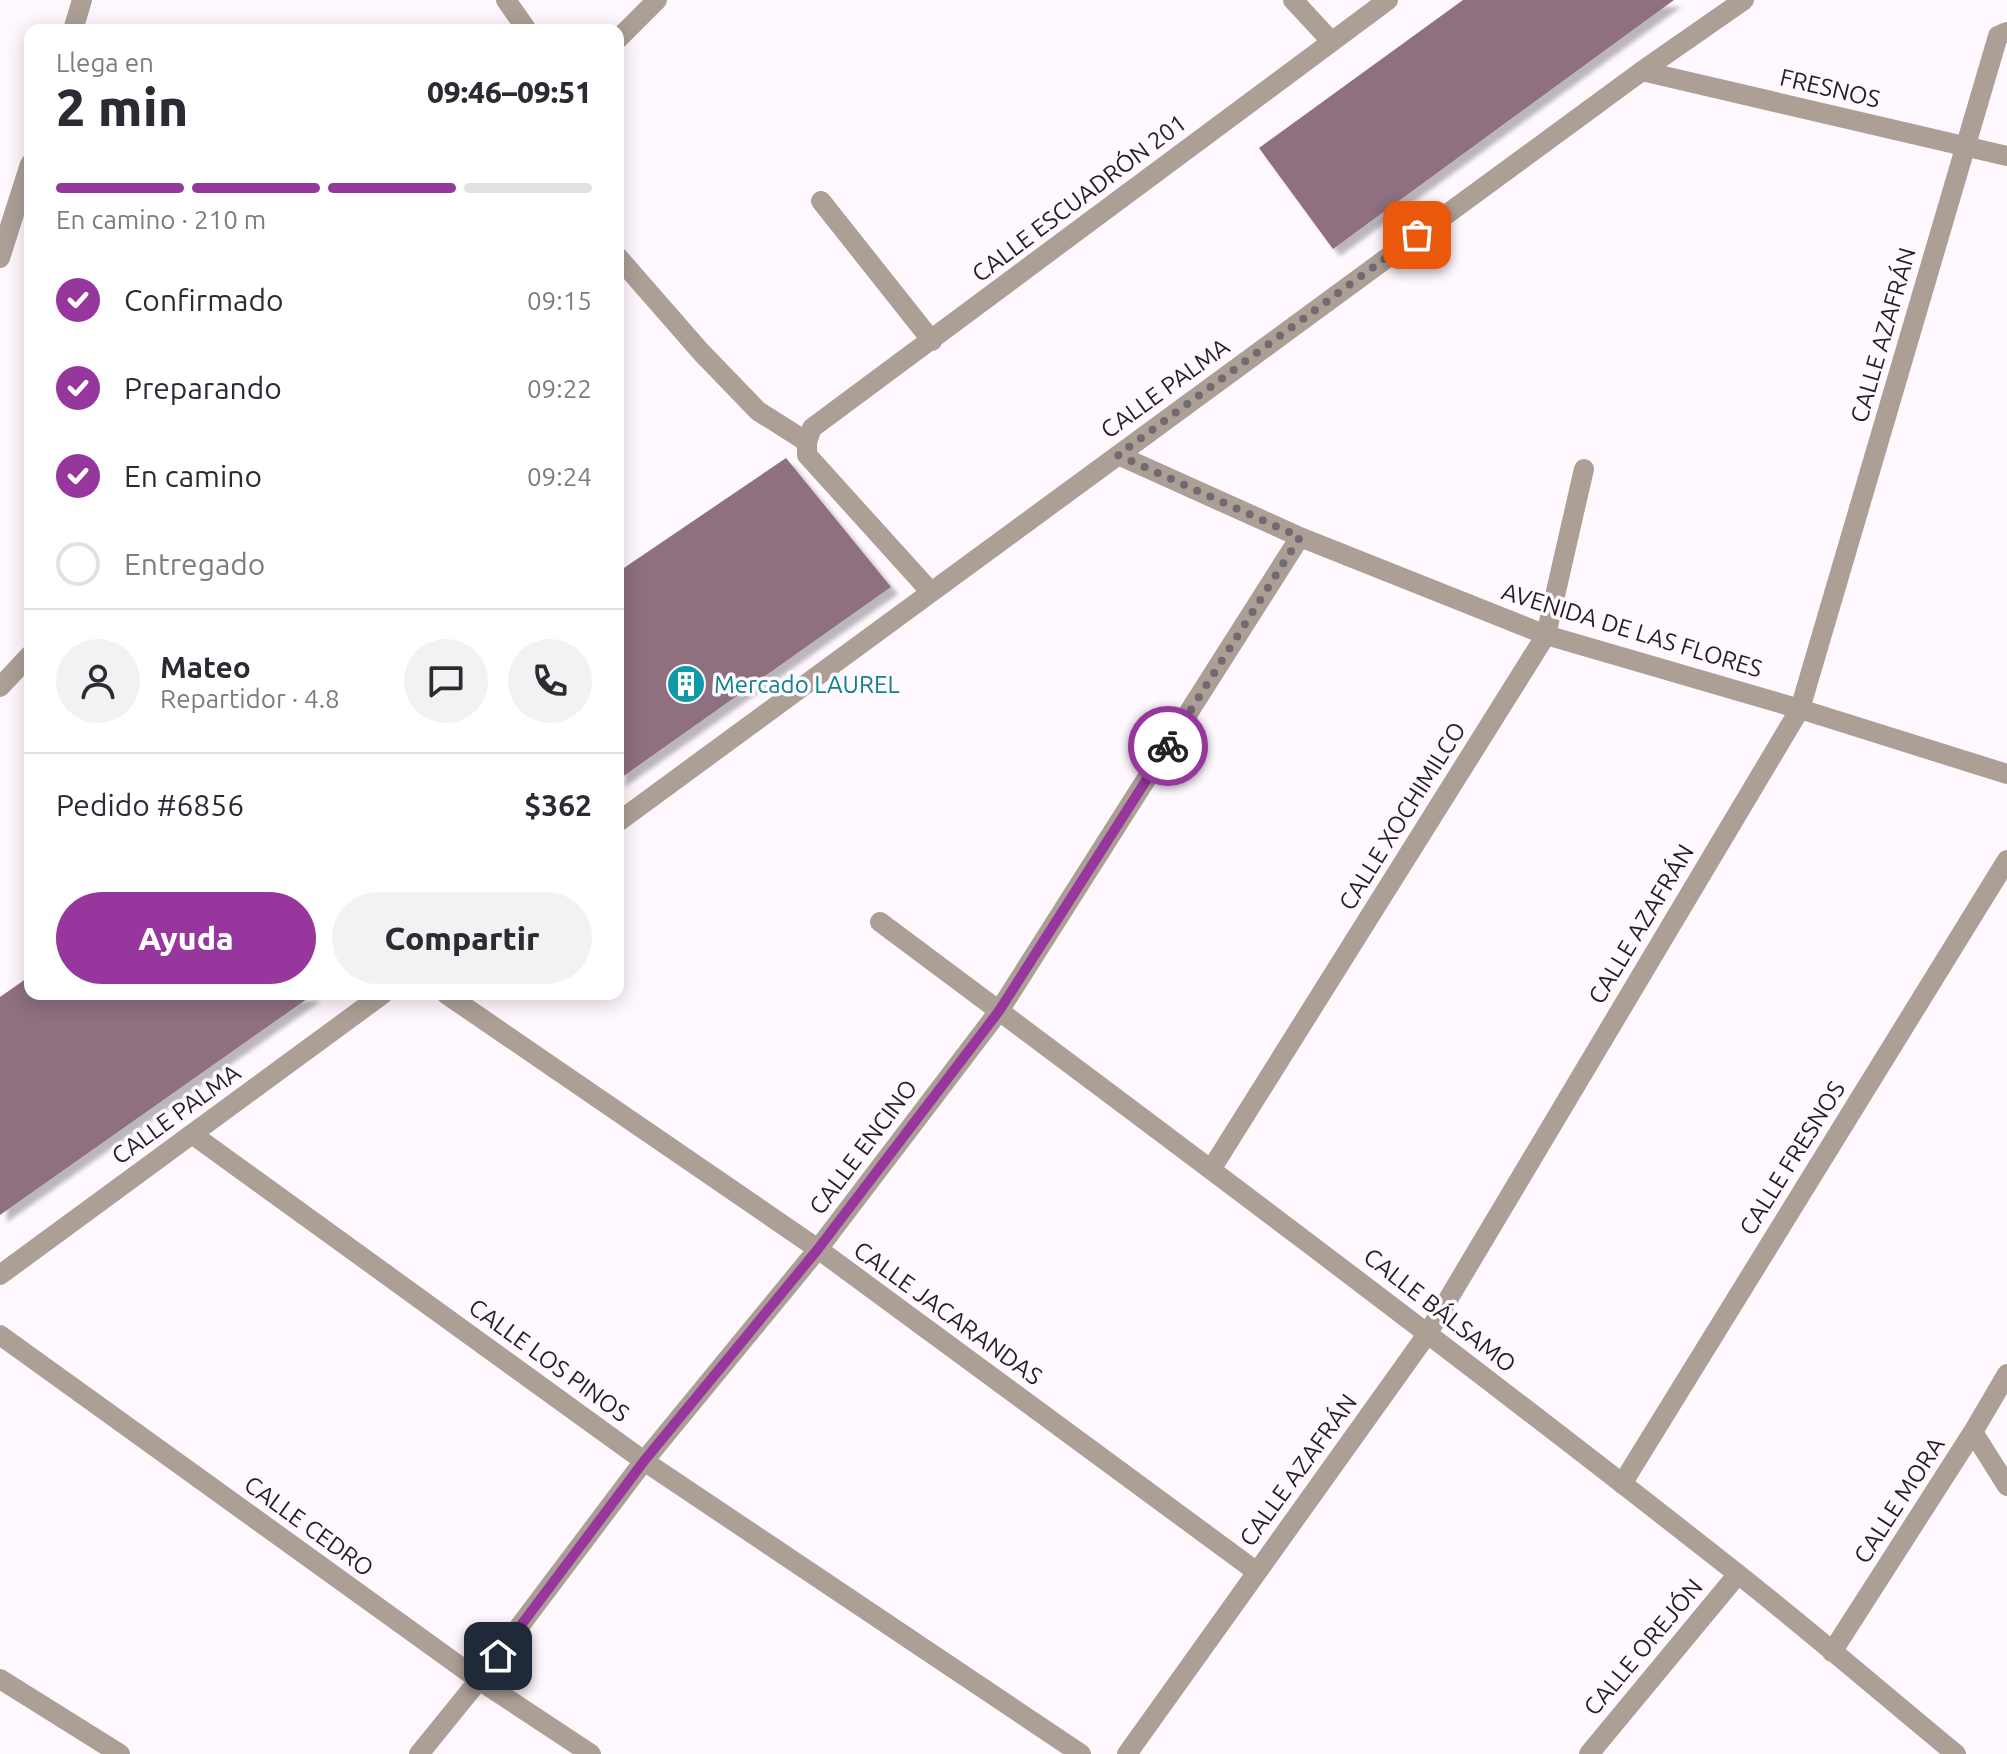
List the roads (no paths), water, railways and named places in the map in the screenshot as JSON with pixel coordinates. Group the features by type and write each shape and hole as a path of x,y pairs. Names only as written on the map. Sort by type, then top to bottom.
{"street":[{"path":"75,24 82,0"},
{"path":"506,0 523,24"},
{"path":"624,33 657,0"},
{"path":"1293,0 1331,41"},
{"name":"CALLE ESCUADRÓN 201","path":"807,442 812,428 1388,0"},
{"name":"CALLE PALMA","path":"624,818 1642,71 1744,0"},
{"name":"CALLE AZAFRÁN","path":"1127,1754 1428,1333 1800,709 1998,36 2007,32"},
{"name":"FRESNOS","path":"1642,71 2007,156"},
{"path":"0,258 24,183"},
{"path":"821,201 932,341"},
{"path":"624,264 701,352 758,411 807,442 807,455 930,591"},
{"name":"AVENIDA DE LAS FLORES","path":"1118,455 1300,537 1546,635 1800,709 2007,774"},
{"name":"CALLE XOCHIMILCO","path":"1212,1168 1546,635 1584,469"},
{"name":"CALLE ENCINO","path":"419,1754 479,1680 644,1461 818,1249 999,1011 1300,537"},
{"path":"0,687 24,661"},
{"name":"CALLE FRESNOS","path":"1622,1484 2007,860"},
{"name":"CALLE BÁLSAMO","path":"880,922 1428,1333 1738,1574 1956,1754"},
{"name":"CALLE PALMA","path":"0,1275 375,1000"},
{"name":"CALLE JACARANDAS","path":"455,1000 818,1249 1257,1572"},
{"name":"CALLE LOS PINOS","path":"192,1134 644,1461 1081,1754"},
{"name":"CALLE CEDRO","path":"0,1335 479,1680 591,1754"},
{"name":"CALLE MORA","path":"1832,1652 2007,1374"},
{"path":"1973,1432 2007,1486"},
{"name":"CALLE OREJÓN","path":"1589,1754 1738,1574"},
{"path":"0,1679 120,1754"}],"place":[{"name":"Mercado LAUREL","path":"686,684"}]}
